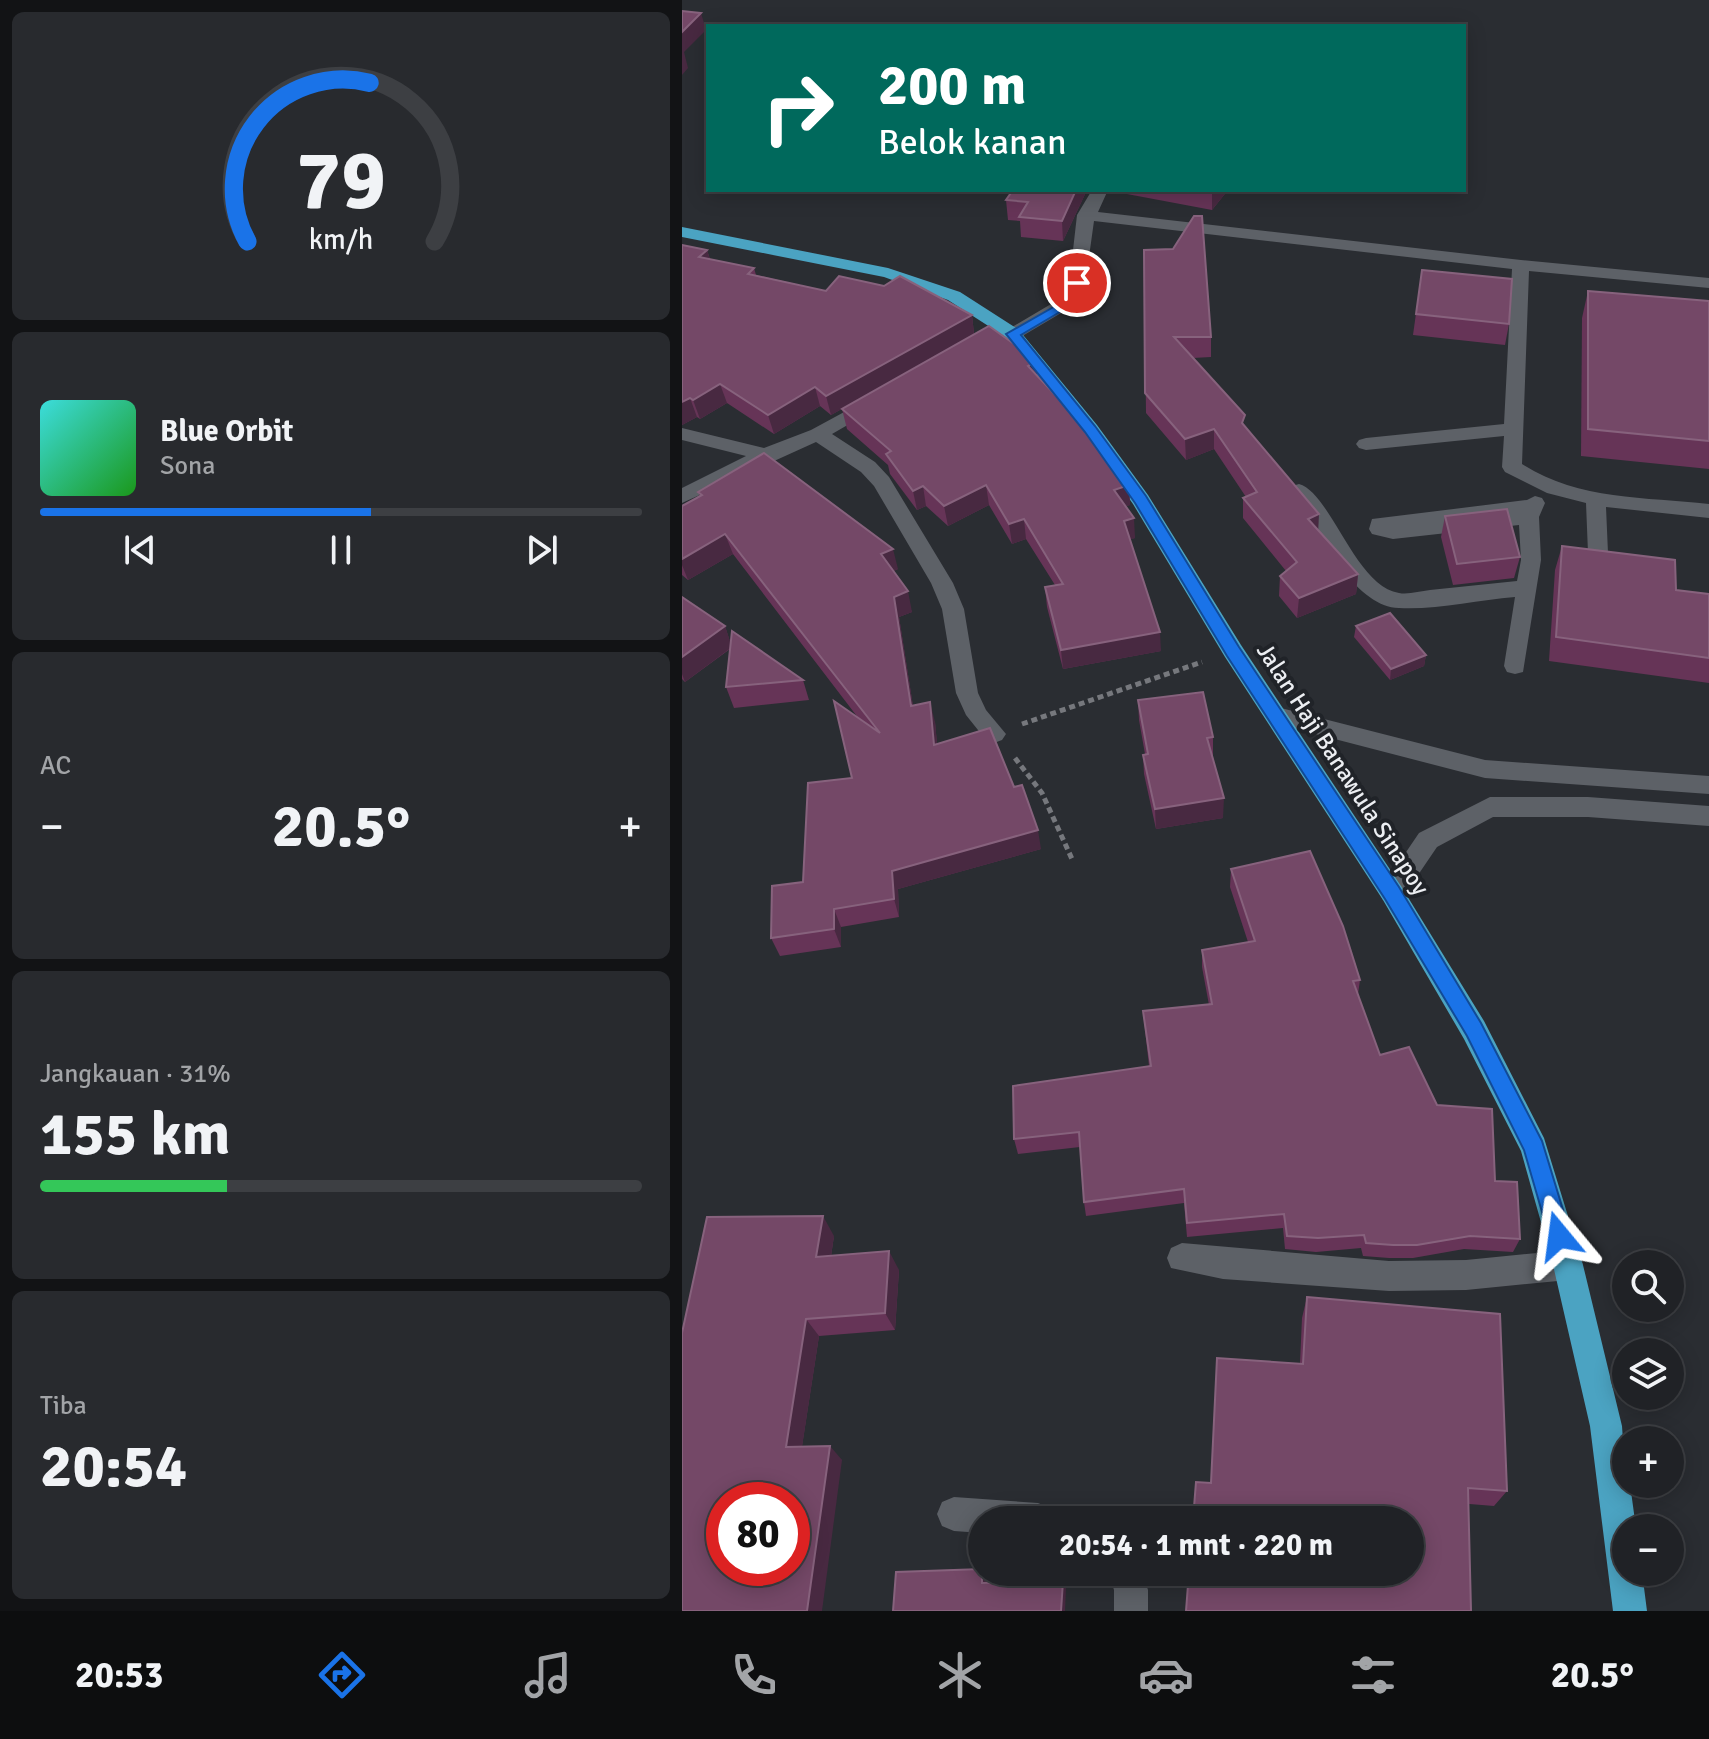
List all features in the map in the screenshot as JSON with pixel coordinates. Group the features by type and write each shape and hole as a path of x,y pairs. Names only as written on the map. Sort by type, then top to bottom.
{"highway":[{"name":"Jalan Haji Banawula Sinapoy","path":"682,232 888,273 954,296 1009,330 1090,429 1141,500 1233,651 1392,893 1474,1030 1534,1148 1568,1265 1606,1426 1630,1611"}],"street":[{"path":"977,342 1009,330 1077,296 1076,262 1085,215 1099,192"},
{"path":"1085,215 1521,265 1709,283"},
{"path":"1521,265 1512,467 1528,480 1554,491 1709,511"},
{"path":"682,496 765,455 818,434 883,396"},
{"path":"1366,444 1512,429"},
{"path":"684,434 765,455"},
{"path":"818,434 868,467 882,482 926,562 942,583 953,609 967,693 977,715 994,734"},
{"path":"1285,475 1315,510 1357,572 1382,597 1397,601 1527,588"},
{"path":"1477,518 1532,512 1554,491"},
{"path":"1596,497 1598,553"},
{"path":"1515,666 1531,560 1532,512"},
{"path":"1277,716 1485,769 1709,785"},
{"path":"1392,893 1428,840 1490,807 1588,807 1709,816"},
{"path":"1182,1258 1223,1264 1389,1276 1466,1275 1568,1265"},
{"path":"954,1514 968,1515"},
{"path":"1130,1586 1131,1611"}],"path":[{"path":"1072,859 1042,793 994,734 1233,651"}],"building":[{"path":"682,11 701,13 682,32"},
{"path":"1012,192 1075,192 1062,221 1019,217 1028,202 1006,200"},
{"path":"1194,216 1202,216 1211,337 1174,337 1245,415 1242,423 1319,514 1308,519 1358,574 1299,598 1280,576 1297,562 1243,498 1257,492 1214,429 1185,439 1145,393 1144,250 1173,249"},
{"path":"682,245 707,250 699,257 754,268 748,274 826,291 839,276 884,286 900,276 972,315 826,396 815,387 768,415 720,384 693,400 690,398 682,402"},
{"path":"1422,270 1512,279 1509,324 1416,314"},
{"path":"1588,291 1709,301 1709,441 1588,429"},
{"path":"989,326 1031,356 1036,362 1028,366 1093,435 1129,485 1114,490 1134,518 1124,521 1160,632 1061,650 1045,587 1063,584 1024,519 1009,524 986,485 944,506 923,486 913,491 886,454 891,451 842,409"},
{"path":"764,453 893,549 881,554 908,591 894,597 911,706 930,702 934,745 990,728 1014,787 1022,785 1038,830 892,871 894,899 834,909 834,929 771,938 772,886 803,882 808,783 852,778 834,701 880,733 725,534 682,559 682,506 702,495 698,492"},
{"path":"1507,509 1520,557 1457,564 1445,516"},
{"path":"1562,546 1675,560 1676,590 1709,594 1709,658 1556,637"},
{"path":"682,597 725,626 682,657"},
{"path":"1390,613 1426,655 1391,669 1356,626"},
{"path":"732,631 803,680 726,687"},
{"path":"1203,692 1213,737 1207,738 1224,798 1155,809 1143,755 1148,754 1138,700"},
{"path":"1310,851 1343,926 1360,980 1353,981 1380,1055 1409,1047 1437,1105 1492,1109 1495,1181 1517,1182 1520,1239 1470,1236 1417,1245 1393,1245 1366,1243 1364,1235 1318,1238 1287,1236 1284,1214 1187,1223 1184,1189 1084,1202 1079,1132 1014,1139 1013,1086 1151,1066 1143,1011 1212,1004 1202,950 1255,941 1231,869"},
{"path":"823,1216 816,1257 889,1251 885,1313 806,1319 786,1447 830,1446 807,1611 682,1611 682,1333 707,1217"},
{"path":"1307,1297 1500,1314 1507,1491 1468,1488 1471,1611 1186,1611 1188,1586 1424,1586 1424,1506 1194,1506 1196,1482 1211,1483 1217,1358 1303,1364"},
{"path":"968,1569 968,1586 1063,1586 1061,1611 893,1611 896,1572"}],"route":[{"path":"1077,283 1077,296 1068,304 1013,334 1090,429 1141,500 1233,651 1392,893 1474,1030 1534,1148 1559,1236"}]}
